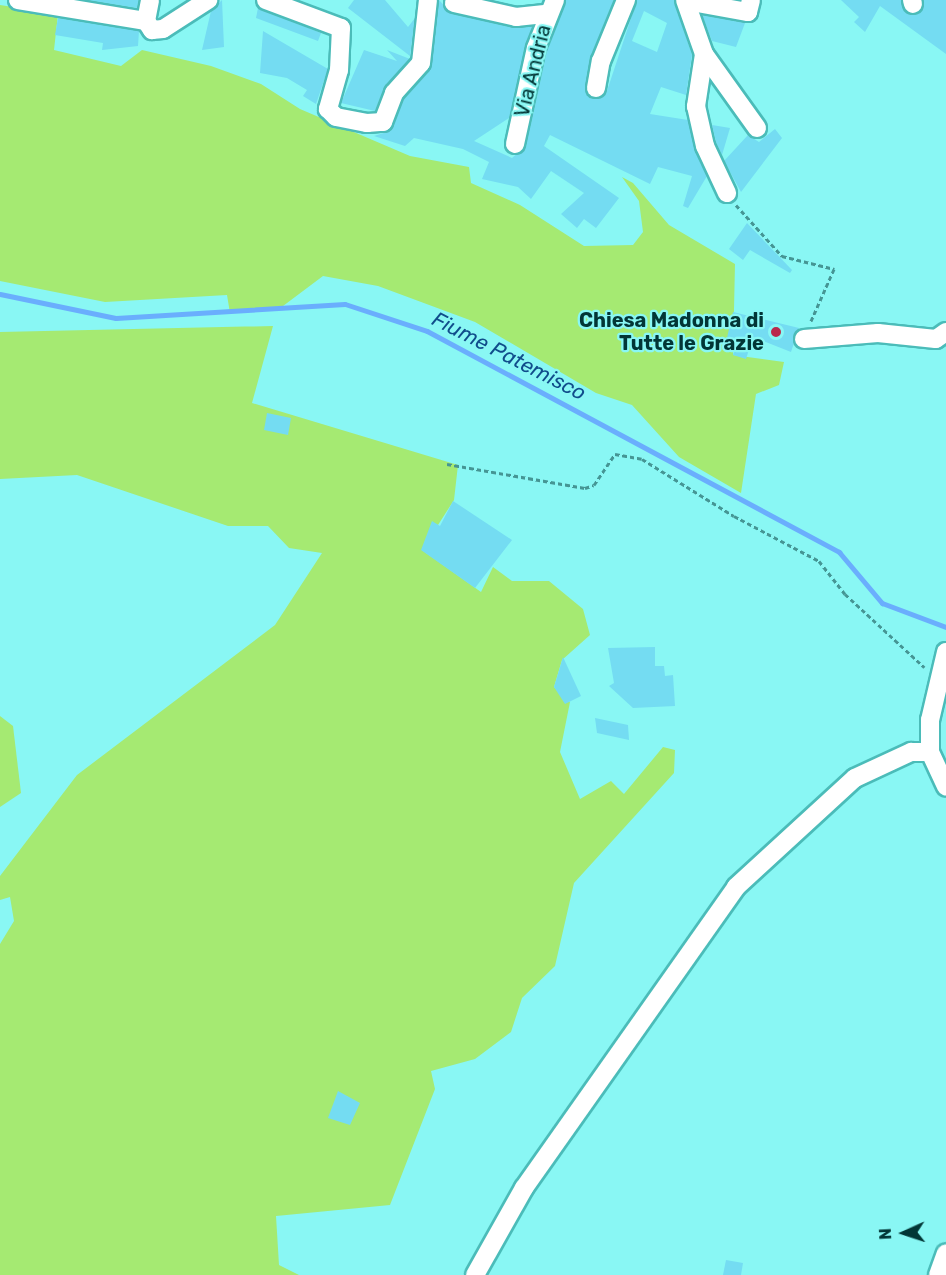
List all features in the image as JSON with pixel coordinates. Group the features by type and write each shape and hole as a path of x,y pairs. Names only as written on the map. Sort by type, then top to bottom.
{"street":[{"path":"18,0 87,5 146,21 152,30 163,29 208,0"},
{"path":"146,21 150,0"},
{"path":"266,0 341,28 339,70 328,109 336,117 383,122 394,93 421,63 428,0"},
{"path":"596,88 601,61 626,0"},
{"path":"749,6 686,0 704,54 757,128"},
{"path":"454,3 516,17 551,7"},
{"name":"Via Andria","path":"515,144 551,7"},
{"path":"704,54 696,106 705,146 727,193"},
{"path":"804,339 878,333 936,339 946,332"},
{"path":"945,654 935,679 930,752 946,787"},
{"path":"476,1275 524,1188 736,887 855,778 911,752 930,752"},
{"path":"938,1275 946,1253"}],"path":[{"path":"727,193 782,256 834,269 804,339"},
{"path":"447,464 585,488 594,485 615,454 642,459 734,516 819,561 845,594 935,679"}],"green space":[{"path":"0,5 58,14 54,50 121,66 142,50 211,66 261,84 300,109 410,156 469,167 471,183 520,205 584,246 633,245 643,232 639,201 622,177 633,183 669,225 735,264 733,355 784,362 779,385 756,394 741,493 679,457 632,405 596,393 475,322 378,286 323,276 283,306 230,313 227,295 105,302 0,281"},
{"path":"273,326 252,403 458,465 454,500 422,550 481,592 493,567 512,581 549,581 583,609 590,635 562,660 554,687 570,702 560,752 580,799 611,781 624,794 663,747 675,750 674,773 574,883 555,966 522,998 511,1032 475,1059 431,1071 435,1089 390,1205 276,1216 279,1265 299,1275 0,1275 0,944 14,921 10,897 0,900 0,876 77,775 275,625 322,553 289,548 268,526 228,526 77,475 0,479 0,332"},
{"path":"0,716 13,726 21,793 0,807"}],"building":[{"path":"87,0 139,0 137,8"},
{"path":"222,0 224,47 202,50 211,11"},
{"path":"354,0 385,0 408,27 415,18 410,56 348,8"},
{"path":"439,0 452,14 532,27 509,118 474,141 512,158 526,146 547,51 566,0 614,0 590,59 585,91 595,99 607,91 637,0 674,0 692,55 686,95 661,87 650,114 688,120 707,176 688,208 683,206 692,176 658,167 650,184 550,135 544,146 619,198 596,228 584,219 577,228 561,214 584,193 551,171 531,199 518,187 482,179 489,162 463,149 414,138 405,146 374,136 390,131 404,99 430,70","holes":["644,11 667,23 657,52 632,41"]},
{"path":"841,0 901,0 905,11 915,15 924,0 946,0 946,54 880,6 865,32 854,22 859,17"},
{"path":"258,8 321,33 318,41 256,18"},
{"path":"702,15 745,23 736,47 712,41"},
{"path":"58,18 139,31 138,46 102,50 103,43 55,35"},
{"path":"263,31 328,69 316,104 303,96 307,90 287,78 260,73"},
{"path":"364,50 397,61 387,50 410,59 385,86 375,111 341,103"},
{"path":"712,125 730,128 722,155 716,142"},
{"path":"775,129 782,138 741,192 724,161 748,135 759,142"},
{"path":"747,223 792,270 790,273 750,250 743,260 729,249"},
{"path":"733,312 799,328 791,352 753,337 746,359 733,355 736,345 726,342"},
{"path":"267,413 291,418 288,435 264,430"},
{"path":"453,501 512,540 475,588 421,550 432,521 440,526"},
{"path":"655,647 655,666 664,666 665,676 673,675 675,706 633,708 609,686 614,683 608,648"},
{"path":"563,657 581,696 565,704 554,687"},
{"path":"595,718 628,725 629,740 597,733"},
{"path":"338,1091 360,1103 350,1125 328,1118"},
{"path":"726,1260 743,1263 741,1275 723,1275"}],"waterway":[{"name":"Fiume Patemisco","path":"0,294 116,318 345,304 427,331 839,552 882,603 946,627"}],"place":[{"name":"Chiesa Madonna di Tutte le Grazie","path":"776,332"}]}
